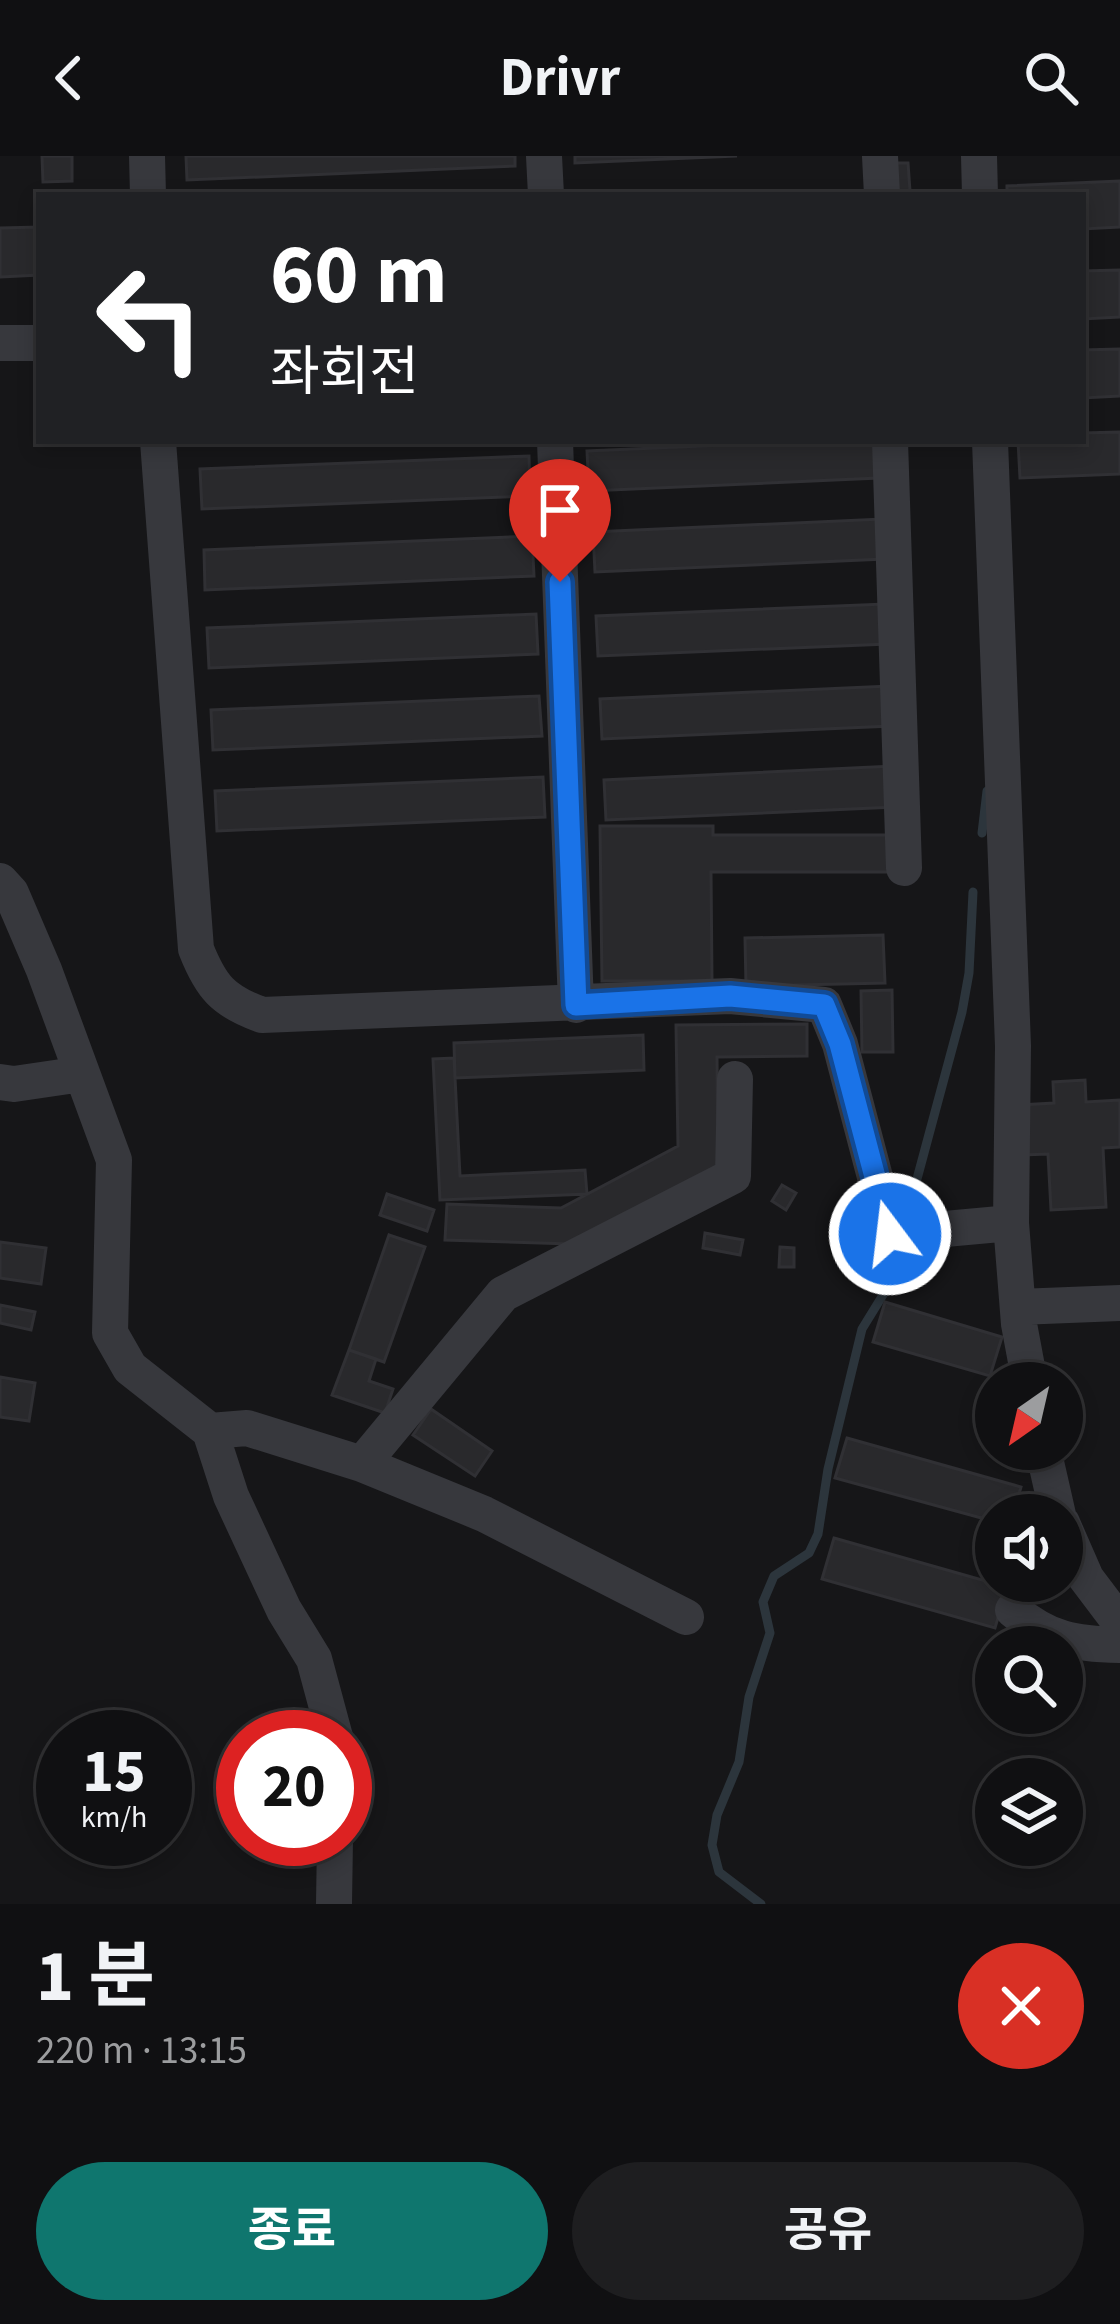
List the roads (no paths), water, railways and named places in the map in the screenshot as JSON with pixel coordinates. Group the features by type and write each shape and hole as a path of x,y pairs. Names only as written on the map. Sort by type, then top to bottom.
{"street":[{"path":"147,156 148,192"},
{"path":"544,156 546,192"},
{"path":"880,156 882,192"},
{"path":"979,156 980,192"},
{"path":"0,343 36,343"},
{"path":"158,444 196,949 210,983 237,1006 262,1016 730,996 824,1005 840,1044 890,1234 1011,1223"},
{"path":"555,444 576,1005"},
{"path":"890,444 904,868"},
{"path":"990,444 1012,1046 1011,1223 1027,1362"},
{"path":"0,881 10,893 44,970 114,1160 110,1333 130,1368 210,1431 240,1515 284,1610 314,1659 328,1710"},
{"path":"0,1082 82,1074"},
{"path":"362,1464 503,1294 733,1177 735,1079"},
{"path":"1018,1307 1120,1303"},
{"path":"210,1431 248,1428 362,1464 484,1514 686,1616"},
{"path":"1083,1571 1120,1624"},
{"path":"1013,1610 1040,1633 1083,1644 1120,1645"},
{"path":"334,1904 335,1866"}],"waterway":[{"path":"982,833 987,791"},
{"path":"907,1216 962,1012 973,892"},
{"path":"761,1904 719,1872 712,1845 717,1815 739,1762 749,1697 770,1633 763,1602 774,1576 809,1553 818,1534 828,1469 862,1329 886,1290 897,1251"}]}
